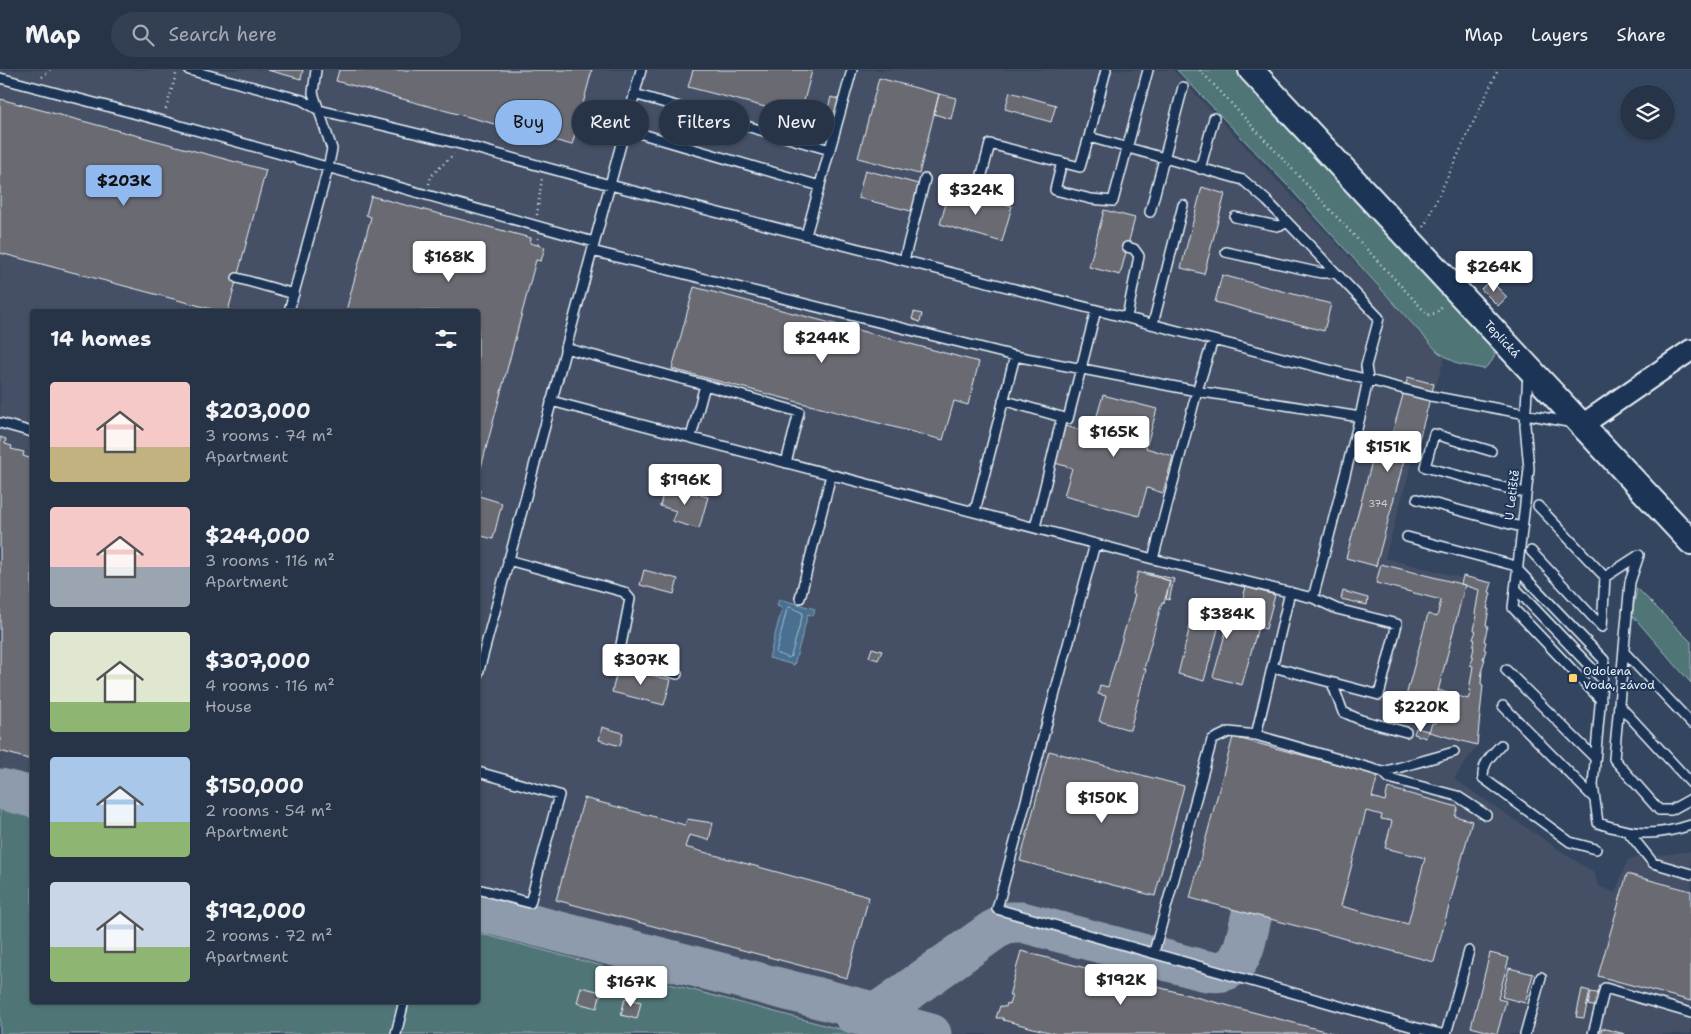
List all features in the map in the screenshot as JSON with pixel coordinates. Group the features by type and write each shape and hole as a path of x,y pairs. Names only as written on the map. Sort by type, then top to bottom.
{"main road":[{"name":"Teplická","path":"1251,70 1691,542"}],"street":[{"path":"1582,425 1691,350"}],"lane":[{"path":"189,70 302,100 319,110 464,145 610,185 1213,340 1434,396 1582,425"},
{"path":"290,309 332,149 312,85 316,70"},
{"path":"632,100 641,70"},
{"path":"806,236 852,70"},
{"path":"980,182 990,144 1080,167 1106,70"},
{"path":"1062,162 1055,190 1091,200 1113,201 1148,70"},
{"path":"0,78 163,121 537,226 593,246 1015,356 1197,391 1360,417"},
{"path":"1150,212 1183,88"},
{"path":"634,94 830,150"},
{"path":"1200,169 1214,118"},
{"path":"649,136 820,186"},
{"path":"1088,137 1243,180 1267,200 1378,318 1366,366 1368,379 1360,417 1313,598"},
{"path":"480,666 621,145"},
{"path":"904,260 925,179"},
{"path":"1152,324 1183,205"},
{"path":"1235,218 1277,226 1288,223"},
{"path":"1127,317 1140,256 1134,249 1128,246"},
{"path":"1226,252 1320,273 1335,273"},
{"path":"237,278 294,294"},
{"path":"1003,400 1068,419 1096,310"},
{"path":"1154,559 1197,391 1213,340"},
{"path":"565,348 799,412 786,463"},
{"path":"975,511 1015,356"},
{"name":"U Letiště","path":"1529,368 1525,413 1529,469 1516,567 1513,608 1601,700"},
{"path":"690,437 705,385"},
{"path":"551,401 831,476 1313,598 1337,609 1397,624 1378,695 1272,667"},
{"path":"1035,527 1062,417"},
{"path":"0,423 30,431"},
{"path":"1492,451 1434,434 1425,467 1525,493"},
{"path":"800,598 831,476"},
{"path":"1417,499 1521,527"},
{"path":"1531,551 1602,627 1605,577 1538,506"},
{"path":"1407,537 1516,567 1604,660 1595,758 1594,798 1598,823 1629,833 1674,830 1691,825"},
{"path":"1095,544 997,909 1154,952 1417,1031 1441,1034"},
{"path":"1605,577 1639,555 1630,582 1614,759 1659,810 1671,810 1691,799"},
{"path":"508,560 624,592 630,599 619,655 621,659 676,674"},
{"path":"1515,588 1602,679"},
{"path":"1256,735 1290,592"},
{"path":"1624,652 1691,724"},
{"path":"1506,670 1595,758"},
{"path":"1332,683 1343,712 1361,720 1406,732"},
{"path":"1619,705 1691,783"},
{"path":"1503,706 1594,798"},
{"path":"1154,952 1212,740 1229,732 1256,735 1384,772 1454,752"},
{"path":"1500,745 1488,758 1482,770 1483,778 1570,842 1596,849"},
{"path":"1384,772 1389,778 1457,796 1486,815"},
{"path":"480,773 559,795 530,902 480,890"},
{"path":"1629,833 1653,863 1691,874"},
{"path":"1446,1034 1469,951"},
{"path":"1525,1034 1541,977"},
{"path":"1593,1034 1605,988 1691,1013"},
{"path":"396,1034 403,1004"}],"path":[{"path":"163,121 177,70"},
{"path":"1200,70 1428,315 1436,312 1456,291"},
{"path":"1430,234 1424,228 1498,70"},
{"path":"426,196 431,176 464,145"},
{"path":"539,246 537,206 545,167"}],"shaded area":[{"path":"0,70 1173,70 1445,358 1425,417 1385,558 1491,585 1477,746 1454,779 1594,873 1599,886 1615,893 1629,859 1691,851 1691,1034 0,1034"}],"green space":[{"path":"1177,70 1237,70 1416,263 1488,337 1495,355 1492,361 1484,369 1458,364 1438,352 1287,185"},
{"path":"1637,588 1691,642 1691,683 1632,615"},
{"path":"0,806 30,814 30,1004 480,1004 480,934 858,1034 0,1034"}],"water":[{"path":"779,599 815,609 813,616 808,614 794,665 769,658 782,608 777,606"}],"building":[{"path":"267,70 303,70 301,79"},
{"path":"339,70 592,70 584,100 572,100 572,145 562,142 562,100 495,100 495,124 336,81"},
{"path":"693,70 812,71 804,100 759,100 759,105 749,103 749,100 738,100 688,87"},
{"path":"879,78 939,94 919,174 858,158"},
{"path":"1010,92 1056,105 1051,122 1005,109"},
{"path":"939,94 956,98 951,119 934,114"},
{"path":"831,97 841,100 834,126 834,100 830,100"},
{"path":"0,99 266,170 229,309 211,309 0,253"},
{"path":"865,170 922,185 915,212 858,198"},
{"path":"1202,187 1225,194 1204,274 1181,268"},
{"path":"950,190 1012,206 1002,242 940,224"},
{"path":"371,196 531,238 530,243 545,247 541,261 536,260 480,471 480,309 347,309 371,217 366,215"},
{"path":"1104,210 1135,218 1120,275 1089,267"},
{"path":"1222,275 1331,304 1324,331 1215,302"},
{"path":"1490,280 1507,297 1498,306 1481,289"},
{"path":"694,287 979,362 968,405 954,401 943,440 672,369"},
{"path":"914,312 922,314 920,322 912,319"},
{"path":"1408,377 1434,384 1417,447 1408,445 1376,566 1346,558 1379,435 1391,438"},
{"path":"1103,395 1157,409 1146,448 1173,456 1163,493 1147,488 1139,516 1064,496 1072,468 1055,463 1065,426 1092,433"},
{"path":"0,437 6,439 5,444 12,446 11,449 24,452 23,456 30,458 30,759 0,751"},
{"path":"665,485 708,497 699,529 672,521 676,511 660,506"},
{"path":"480,496 502,503 493,539 480,536"},
{"path":"1381,564 1465,585 1431,719 1402,711 1428,614 1437,617 1441,600 1376,583"},
{"path":"644,570 678,579 674,594 640,585"},
{"path":"1138,572 1170,581 1164,603 1162,602 1144,669 1146,669 1130,730 1099,721 1106,696 1098,694 1100,685 1108,687 1135,595 1132,594"},
{"path":"1144,572 1174,579 1169,600 1166,599 1170,581"},
{"path":"1463,576 1492,583 1487,609 1489,609 1486,625 1488,626 1484,641 1486,642 1484,649 1486,650 1482,668 1481,684 1483,685 1477,745 1429,732 1432,723 1436,723 1438,716 1432,715 1438,690 1468,699 1471,691 1469,691 1473,666 1470,665 1474,657 1472,656 1475,640 1473,639 1476,631 1474,630 1477,615 1475,614 1479,590 1461,584"},
{"path":"1246,587 1275,595 1266,629 1258,627 1242,685 1213,677 1227,627 1219,625 1204,681 1178,674 1192,618 1211,623 1213,614 1237,620"},
{"path":"1343,591 1368,598 1367,605 1341,599"},
{"path":"872,648 882,651 878,660 869,657"},
{"path":"618,667 671,680 664,705 612,692"},
{"path":"602,727 623,733 620,746 599,740"},
{"path":"1416,728 1428,731 1426,738 1414,734"},
{"path":"1233,737 1378,775 1372,797 1385,801 1388,788 1458,807 1455,816 1472,821 1434,962 1190,898","holes":["1366,811 1382,815 1381,819 1392,821 1385,848 1425,858 1408,924 1341,906"]},
{"path":"1049,751 1184,786 1155,896 1020,861"},
{"path":"584,798 685,825 687,819 713,823 709,840 689,835 685,847 869,897 847,978 556,900"},
{"path":"1627,874 1691,891 1691,1001 1598,976"},
{"path":"1021,951 1336,1034 1056,1034 1003,1020 1003,1018 996,1018 1000,1006 1006,1007 1012,996 1009,996"},
{"path":"1490,953 1509,958 1498,999 1506,1001 1497,1034 1471,1027"},
{"path":"1509,968 1533,974 1525,1003 1502,997"},
{"path":"581,987 601,992 597,1008 577,1003"},
{"path":"1582,989 1590,991 1584,1018 1576,1017"},
{"path":"1591,992 1601,994 1598,1007 1588,1005"},
{"path":"625,998 641,1002 637,1019 621,1015"},
{"path":"1602,1028 1625,1034 1600,1034"}],"taxiway":[{"path":"0,789 30,796"},
{"path":"480,912 877,1013 994,930 1010,922 1022,922 1202,970 1216,972 1226,970 1234,965 1240,957 1252,914"},
{"path":"853,1013 931,1034"}],"place":[{"name":"Odolena Voda, závod","path":"1573,678"}]}
